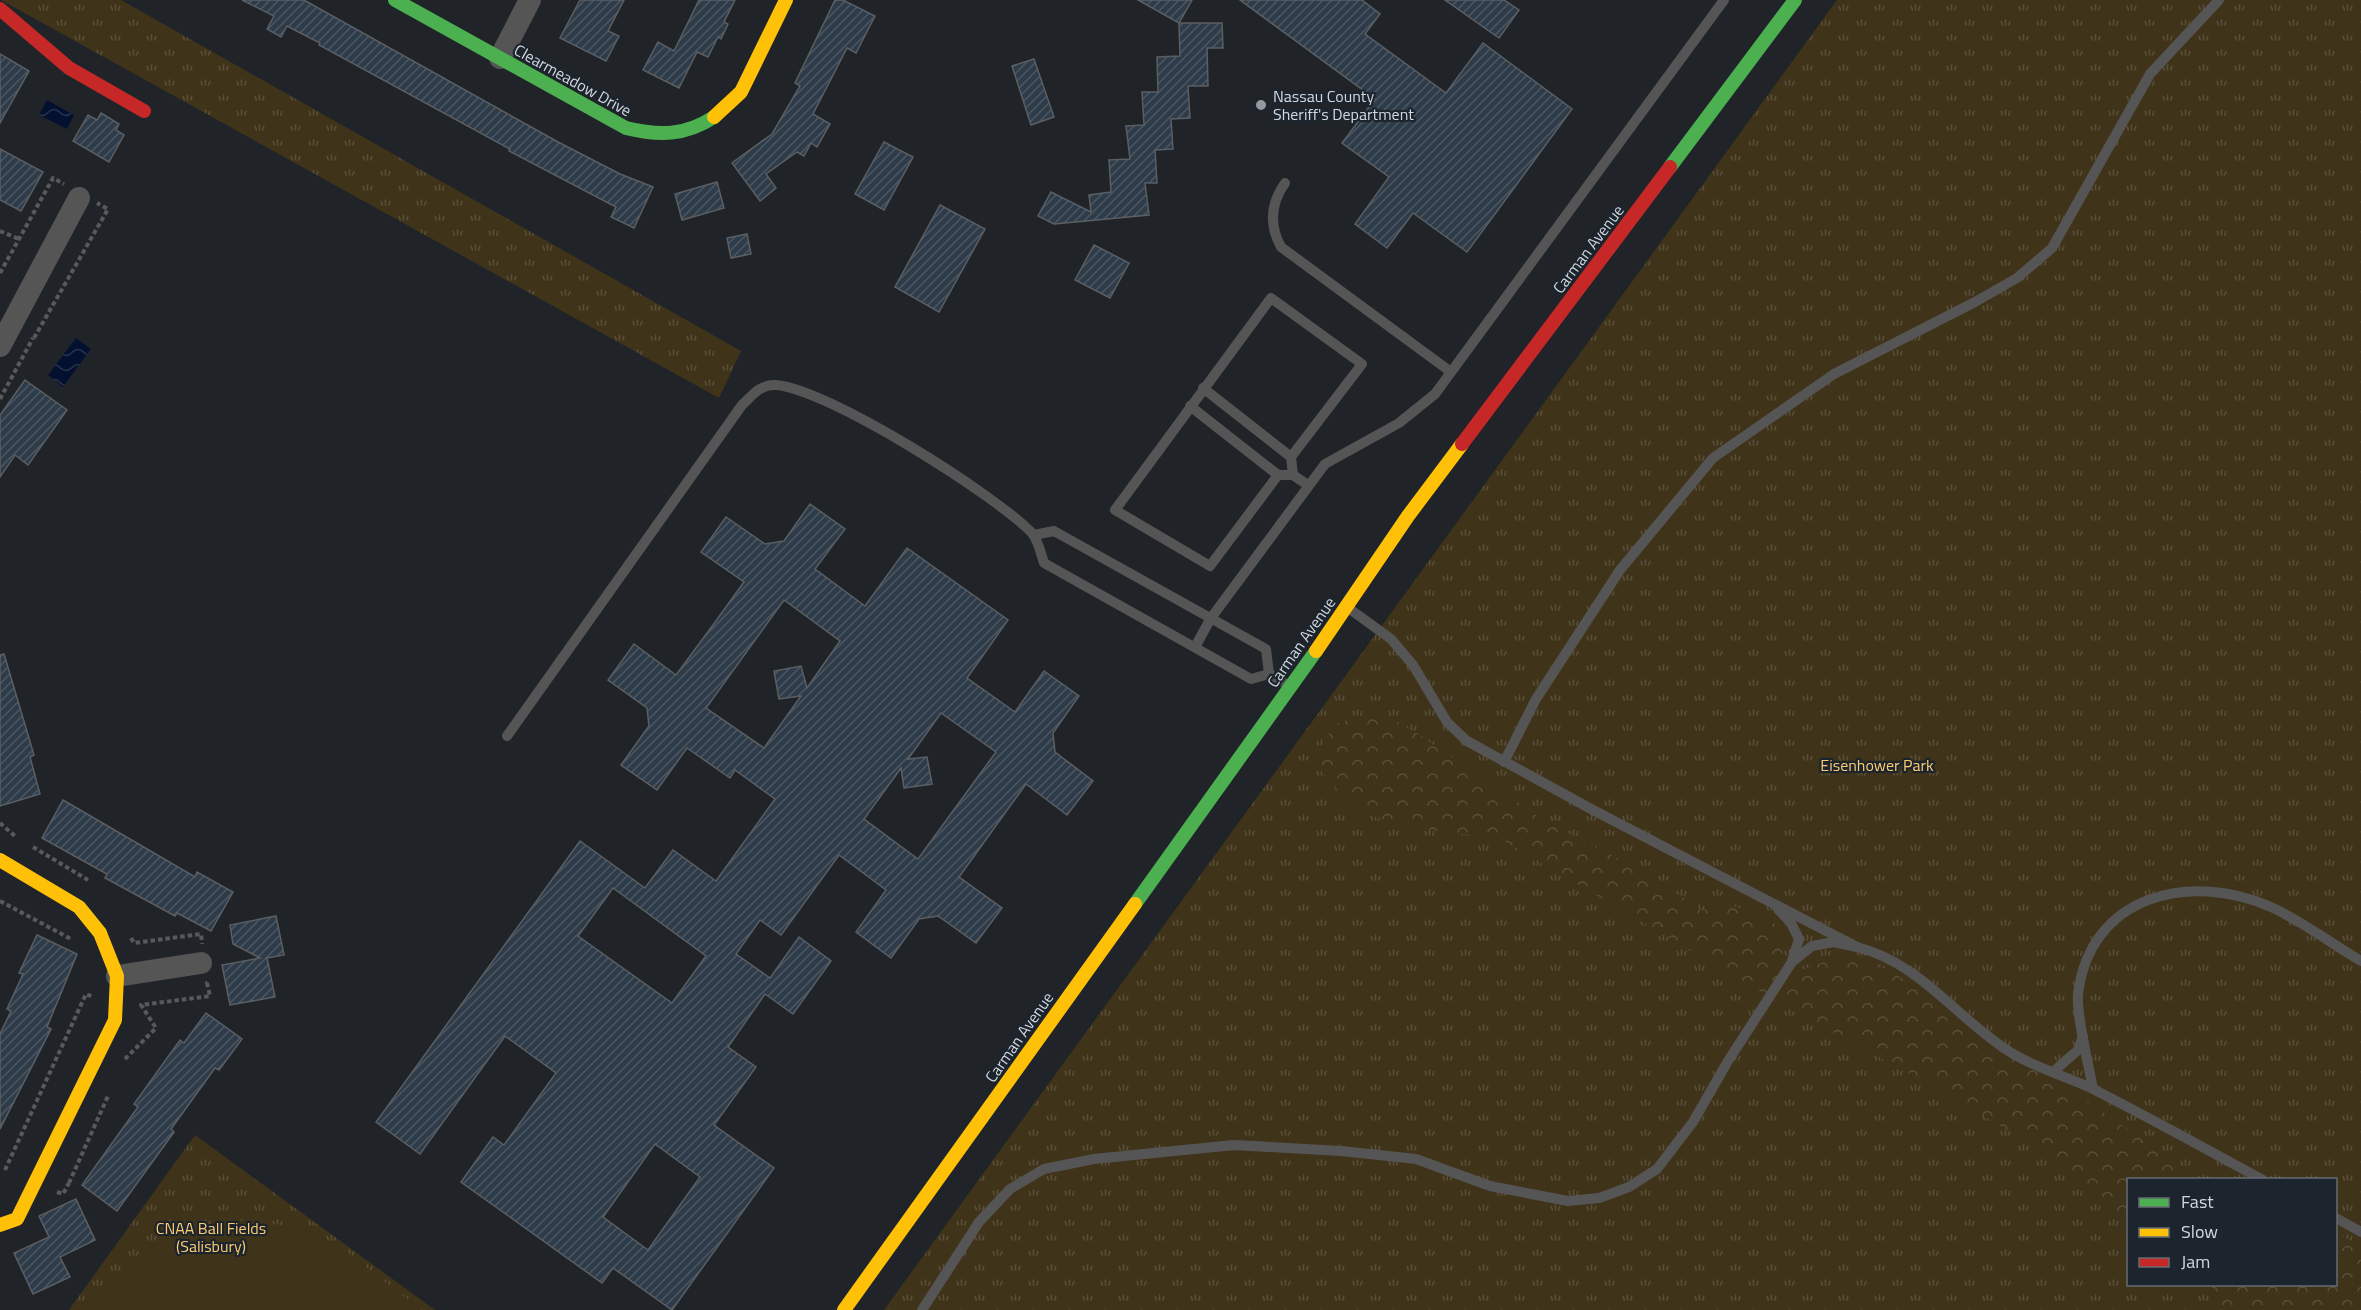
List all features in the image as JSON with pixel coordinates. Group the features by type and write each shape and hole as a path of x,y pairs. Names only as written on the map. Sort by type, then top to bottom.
{"main road":[{"name":"Clearmeadow Drive","path":"395,0 626,128 647,135 667,136 692,131 710,121 741,92 786,0"},
{"name":"Carman Avenue","path":"844,1310 1291,687 1415,507 1795,0"},
{"path":"0,9 69,68 144,111"},
{"path":"0,860 79,907 100,933 117,976 115,1020 17,1219 0,1225"}],"street":[{"path":"500,58 530,0"},
{"path":"0,346 79,198"},
{"path":"117,976 201,963"}],"lane":[{"path":"1195,647 1211,618 1325,464 1399,423 1435,394 1724,0"},
{"path":"1504,762 1536,699 1620,570 1713,458 1834,374 2017,278 2052,248 2150,74 2218,0"},
{"path":"1285,183 1276,195 1272,220 1275,236 1281,247 1451,372"},
{"path":"1278,475 1210,566 1115,510 1271,297 1362,364 1291,457 1293,475"},
{"path":"507,736 742,405 759,388 774,385 817,396 888,435 977,491 1034,535 1044,563 1251,679 1269,674 1291,687"},
{"path":"1203,388 1291,457"},
{"path":"1190,406 1278,475 1293,475 1308,485"},
{"path":"1034,535 1054,531 1266,649 1269,674"},
{"path":"1346,606 1391,639 1413,665 1447,722 1467,741 1857,947"},
{"path":"2093,1089 2078,996 2089,952 2115,917 2154,897 2208,890 2271,907 2361,961"},
{"path":"922,1310 980,1222 1010,1189 1044,1169 1094,1158 1246,1146 1341,1151 1416,1159 1490,1186 1568,1201 1599,1198 1629,1187 1657,1169 1693,1122 1728,1060 1792,962 1799,939 1791,923 1773,903"},
{"path":"1792,962 1812,946 1834,942 1881,953 1899,963 1940,993 1980,1032 2012,1053 2093,1089 2261,1178"},
{"path":"2054,1071 2078,1050 2084,1033"},
{"path":"2337,1219 2361,1232"}],"path":[{"path":"0,231 19,239"},
{"path":"0,901 75,940"},
{"path":"5,1170 86,994 97,998 97,989"}],"green space":[{"path":"1,0 121,0 741,351 719,398"},
{"name":"Eisenhower Park","path":"1837,0 2361,0 2361,1310 884,1310"},
{"path":"1379,711 1418,734 1546,822 1648,874 1701,910 1732,905 1780,926 1783,965 1799,971 1847,954 1893,972 1936,1003 2085,1099 2197,1178 2127,1178 2127,1222 2084,1190 2035,1146 1926,1082 1793,1011 1497,837 1446,833 1358,813 1312,761 1335,724"},
{"name":"CNAA Ball Fields (Salisbury)","path":"195,1135 435,1310 69,1310"},
{"name":"CNAA Ball Fields (Salisbury)","path":"249,1220 303,1229 343,1249 421,1310 86,1310 138,1255 184,1229"},
{"path":"2337,1234 2361,1246 2361,1310 2222,1310 2211,1286 2337,1286"}],"water":[{"path":"47,100 74,115 67,129 39,115"},
{"path":"76,338 91,349 63,387 48,375"}],"building":[{"path":"242,0 304,0 558,142 620,174 653,187 634,228 611,217 616,207 509,151 510,149 319,45 320,43 287,26 281,37 267,29 274,16"},
{"path":"580,0 624,0 608,31 619,36 606,61 560,38"},
{"path":"699,0 735,0 724,22 728,24 721,39 718,37 708,57 697,52 679,88 643,70 658,42 674,51"},
{"path":"835,0 843,0 875,16 856,53 847,48 813,114 830,124 817,147 811,143 804,156 797,152 766,174 776,188 760,201 732,163 772,134 800,86 795,83"},
{"path":"1138,0 1192,0 1179,23"},
{"path":"1240,0 1362,0 1380,14 1365,34 1446,93 1483,43 1572,109 1467,252 1413,213 1387,248 1355,224 1389,177 1342,143 1375,99"},
{"path":"1445,0 1504,0 1519,10 1499,38"},
{"path":"1179,23 1222,23 1223,48 1207,48 1208,86 1188,86 1190,118 1171,119 1173,149 1155,150 1157,183 1145,183 1149,215 1054,224 1038,216 1051,192 1091,212 1089,195 1111,192 1109,160 1130,159 1126,126 1144,125 1142,92 1158,92 1157,57 1180,56"},
{"path":"0,54 29,71 0,123"},
{"path":"1034,59 1054,117 1031,125 1012,66"},
{"path":"101,113 119,124 116,130 124,135 109,162 73,141 88,115 97,120"},
{"path":"884,142 913,157 884,210 855,194"},
{"path":"0,149 43,172 21,211 0,200"},
{"path":"717,182 724,208 682,220 675,194"},
{"path":"940,205 985,229 939,312 895,287"},
{"path":"747,234 751,254 731,258 727,238"},
{"path":"1094,245 1129,263 1110,298 1075,280"},
{"path":"25,380 67,410 28,465 15,455 0,477 0,415"},
{"path":"810,504 845,529 815,569 865,606 907,548 1008,620 967,678 1015,712 1044,671 1079,696 1053,733 1055,752 1093,781 1067,815 1026,784 987,838 959,877 1002,908 976,943 938,916 919,919 891,958 856,932 886,890 839,855 781,935 760,920 736,954 770,978 799,937 831,961 793,1014 765,994 728,1047 756,1067 714,1125 774,1168 672,1310 613,1268 602,1283 461,1182 493,1137 504,1145 556,1073 505,1036 420,1154 376,1122 580,841 645,888 673,850 716,881 775,799 735,770 730,778 687,748 657,790 621,765 649,726 647,708 608,680 634,644 676,675 713,625 744,582 701,552 726,517 765,544 784,541","holes":["784,600 840,641 807,688 801,666 774,671 779,699 801,696 764,748 706,708","941,713 996,752 918,859 864,819 901,768 904,788 932,784 927,757 908,759","613,888 706,956 672,1003 578,936","655,1144 700,1177 648,1250 603,1217"]},
{"path":"4,654 34,755 30,757 40,794 0,806 0,655"},
{"path":"63,800 195,877 197,872 233,892 211,931 177,913 175,916 105,878 107,874 42,838"},
{"path":"276,916 284,955 267,958 275,997 230,1005 222,965 260,958 233,944 230,925"},
{"path":"37,935 77,954 47,1027 51,1029 0,1129 0,1034 11,1011 7,1009 23,974 19,973"},
{"path":"206,1013 242,1039 219,1070 215,1068 171,1129 174,1132 117,1211 82,1185 138,1107 134,1104 180,1040 184,1043"},
{"path":"76,1199 95,1240 60,1257 70,1277 33,1294 14,1253 49,1237 39,1216"}],"traffic: fast":[{"path":"395,0 626,128 672,133 693,128 714,117"},
{"path":"1670,167 1795,0"},
{"path":"1135,904 1316,651"}],"traffic: slow":[{"path":"714,117 741,92 786,0"},
{"path":"1316,651 1408,516 1462,444"},
{"path":"0,860 79,907 100,933 117,976 115,1020 17,1219 0,1225"},
{"path":"844,1310 1135,904"}],"traffic: jam":[{"path":"0,9 69,68 144,111"},
{"path":"1462,444 1670,167"}],"place":[{"name":"Nassau County Sheriff's Department","path":"1261,105"}]}
